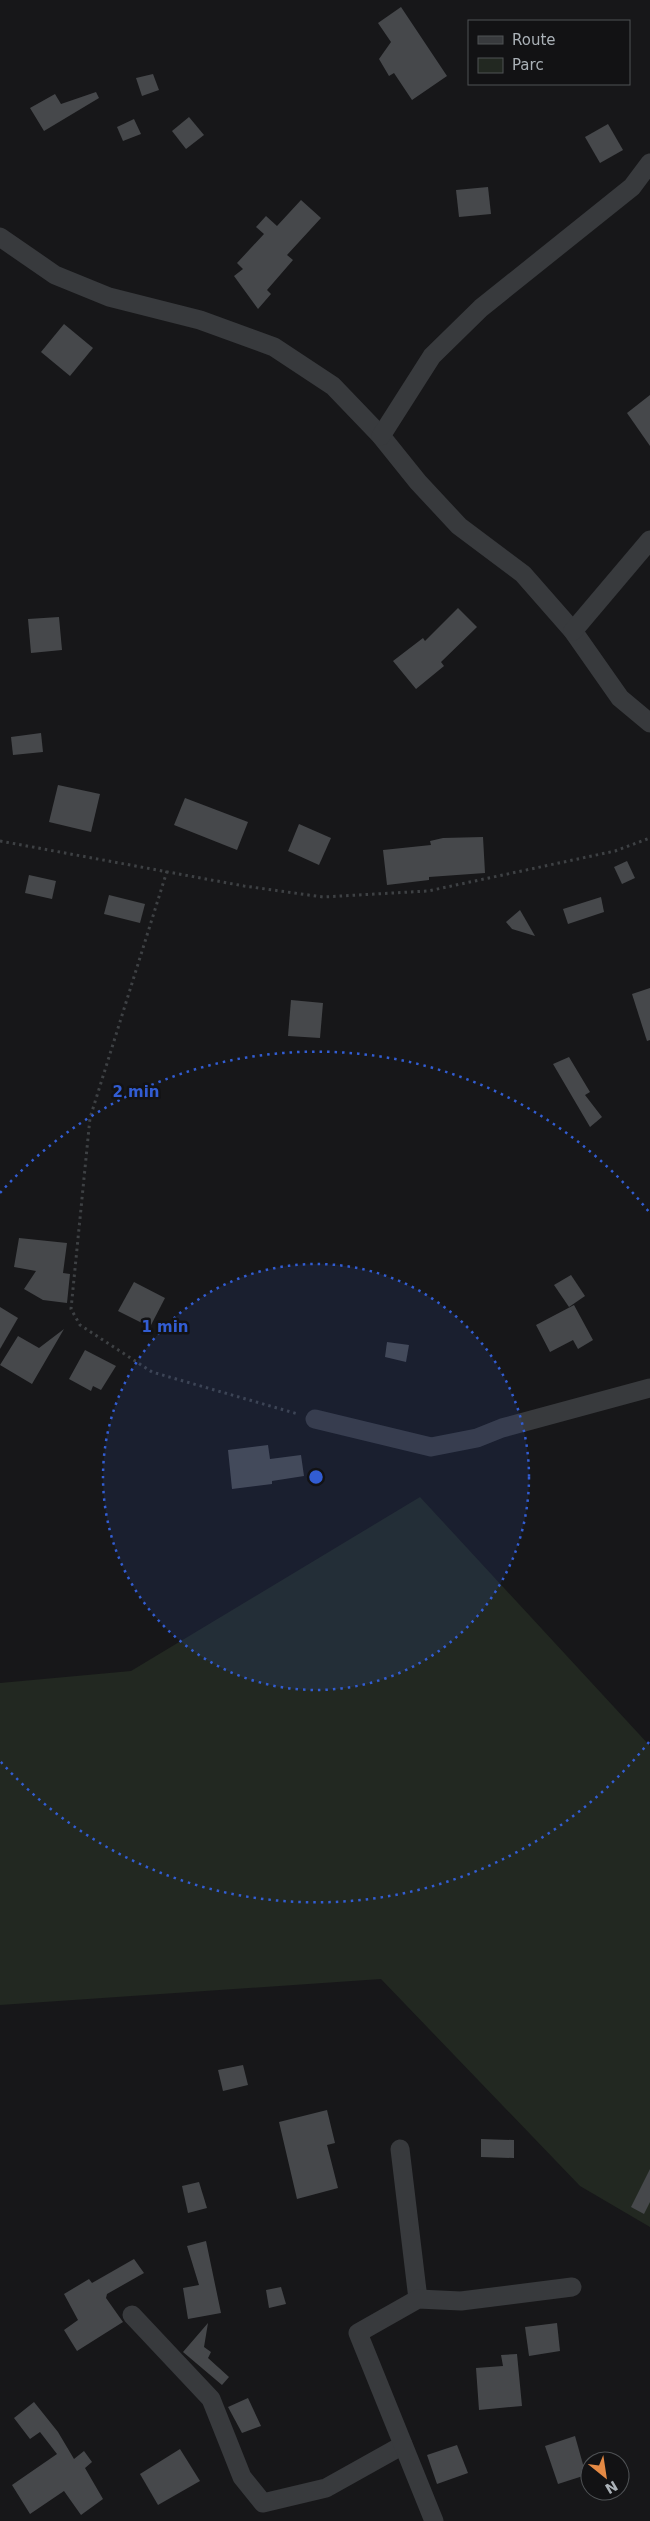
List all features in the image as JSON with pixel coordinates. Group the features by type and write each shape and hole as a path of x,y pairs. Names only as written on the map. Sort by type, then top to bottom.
{"street":[{"path":"381,436 432,356 481,308 632,187 650,164"},
{"path":"0,237 55,276 109,297 200,320 274,347 333,386 381,436 418,482 459,526 523,574 573,631 620,698 650,723"},
{"path":"573,631 650,540"},
{"path":"314,1419 431,1447 477,1438 502,1428 650,1388"},
{"path":"400,2149 418,2299"},
{"path":"434,2521 358,2333 418,2299 461,2301 572,2287"},
{"path":"132,2315 211,2399 242,2477 263,2503 326,2488 403,2445"}],"path":[{"path":"0,841 323,897 428,891 615,851 650,838"},
{"path":"167,871 90,1118 71,1309 80,1325 152,1372 314,1419"}],"green space":[{"path":"420,1497 650,1746 650,2227 580,2186 381,1979 0,2005 0,1683 131,1671"}],"building":[{"path":"401,7 447,76 412,100 394,73 389,76 379,59 391,42 378,23"},
{"path":"153,74 159,90 142,96 136,78"},
{"path":"96,92 99,98 44,131 30,108 55,94 61,104"},
{"path":"189,117 204,135 186,149 172,131"},
{"path":"134,119 141,134 123,141 117,127"},
{"path":"608,124 623,150 600,163 585,137"},
{"path":"488,187 491,214 459,217 456,190"},
{"path":"301,200 321,218 287,255 293,260 267,290 271,294 258,309 234,276 243,269 237,263 264,234 256,227 266,216 277,226"},
{"path":"64,324 93,348 70,376 41,352"},
{"path":"650,395 650,446 627,413"},
{"path":"458,608 477,627 441,662 444,666 416,689 393,661 423,638 425,641"},
{"path":"59,617 62,650 31,653 28,619"},
{"path":"41,733 43,752 13,755 11,737"},
{"path":"58,785 100,794 91,832 49,822"},
{"path":"185,798 248,822 237,850 174,825"},
{"path":"299,824 331,838 319,865 288,851"},
{"path":"483,837 485,873 429,877 429,880 387,885 383,850 431,845 430,841 443,838"},
{"path":"627,861 635,878 622,884 614,867"},
{"path":"29,875 56,881 52,899 25,893"},
{"path":"109,895 145,904 140,923 104,914"},
{"path":"601,897 604,912 568,924 563,909"},
{"path":"520,910 535,936 512,929 506,922"},
{"path":"650,988 650,1040 647,1041 632,994"},
{"path":"291,1000 323,1003 320,1038 288,1036"},
{"path":"569,1057 590,1092 585,1095 602,1117 590,1127 553,1064"},
{"path":"19,1238 67,1243 63,1273 70,1274 67,1303 43,1300 24,1289 36,1271 14,1267"},
{"path":"571,1275 585,1296 569,1307 554,1285"},
{"path":"134,1282 165,1298 150,1327 118,1311"},
{"path":"574,1305 593,1340 578,1349 573,1340 550,1352 536,1325"},
{"path":"0,1307 18,1318 0,1349"},
{"path":"64,1329 32,1384 0,1365 18,1336 39,1348"},
{"path":"387,1342 409,1345 406,1362 385,1357"},
{"path":"85,1350 116,1366 101,1390 93,1386 91,1391 69,1379"},
{"path":"268,1445 270,1459 301,1455 304,1476 272,1481 272,1484 232,1489 228,1450"},
{"path":"243,2065 248,2085 223,2091 218,2070"},
{"path":"327,2110 335,2143 327,2145 338,2188 297,2199 279,2122"},
{"path":"481,2139 514,2140 514,2158 481,2157"},
{"path":"650,2169 650,2202 644,2214 631,2207"},
{"path":"199,2182 207,2208 188,2213 182,2186"},
{"path":"206,2241 221,2313 188,2319 183,2288 199,2285 187,2246"},
{"path":"134,2259 144,2273 107,2294 106,2298 123,2322 77,2351 64,2330 78,2320 64,2294 89,2279 92,2283"},
{"path":"281,2287 286,2304 269,2308 266,2290"},
{"path":"208,2323 204,2347 211,2352 208,2358 229,2377 222,2385 183,2352"},
{"path":"557,2323 560,2351 529,2356 525,2327"},
{"path":"517,2354 522,2406 479,2410 476,2368 503,2366 501,2355"},
{"path":"248,2398 261,2426 242,2433 228,2407"},
{"path":"34,2402 58,2432 74,2459 84,2451 92,2462 85,2468 103,2499 81,2515 64,2491 30,2514 12,2485 57,2454 40,2432 30,2439 14,2418"},
{"path":"575,2436 580,2454 580,2477 558,2484 545,2446"},
{"path":"457,2445 468,2473 437,2484 427,2455"},
{"path":"180,2449 200,2481 158,2505 140,2474"}]}
